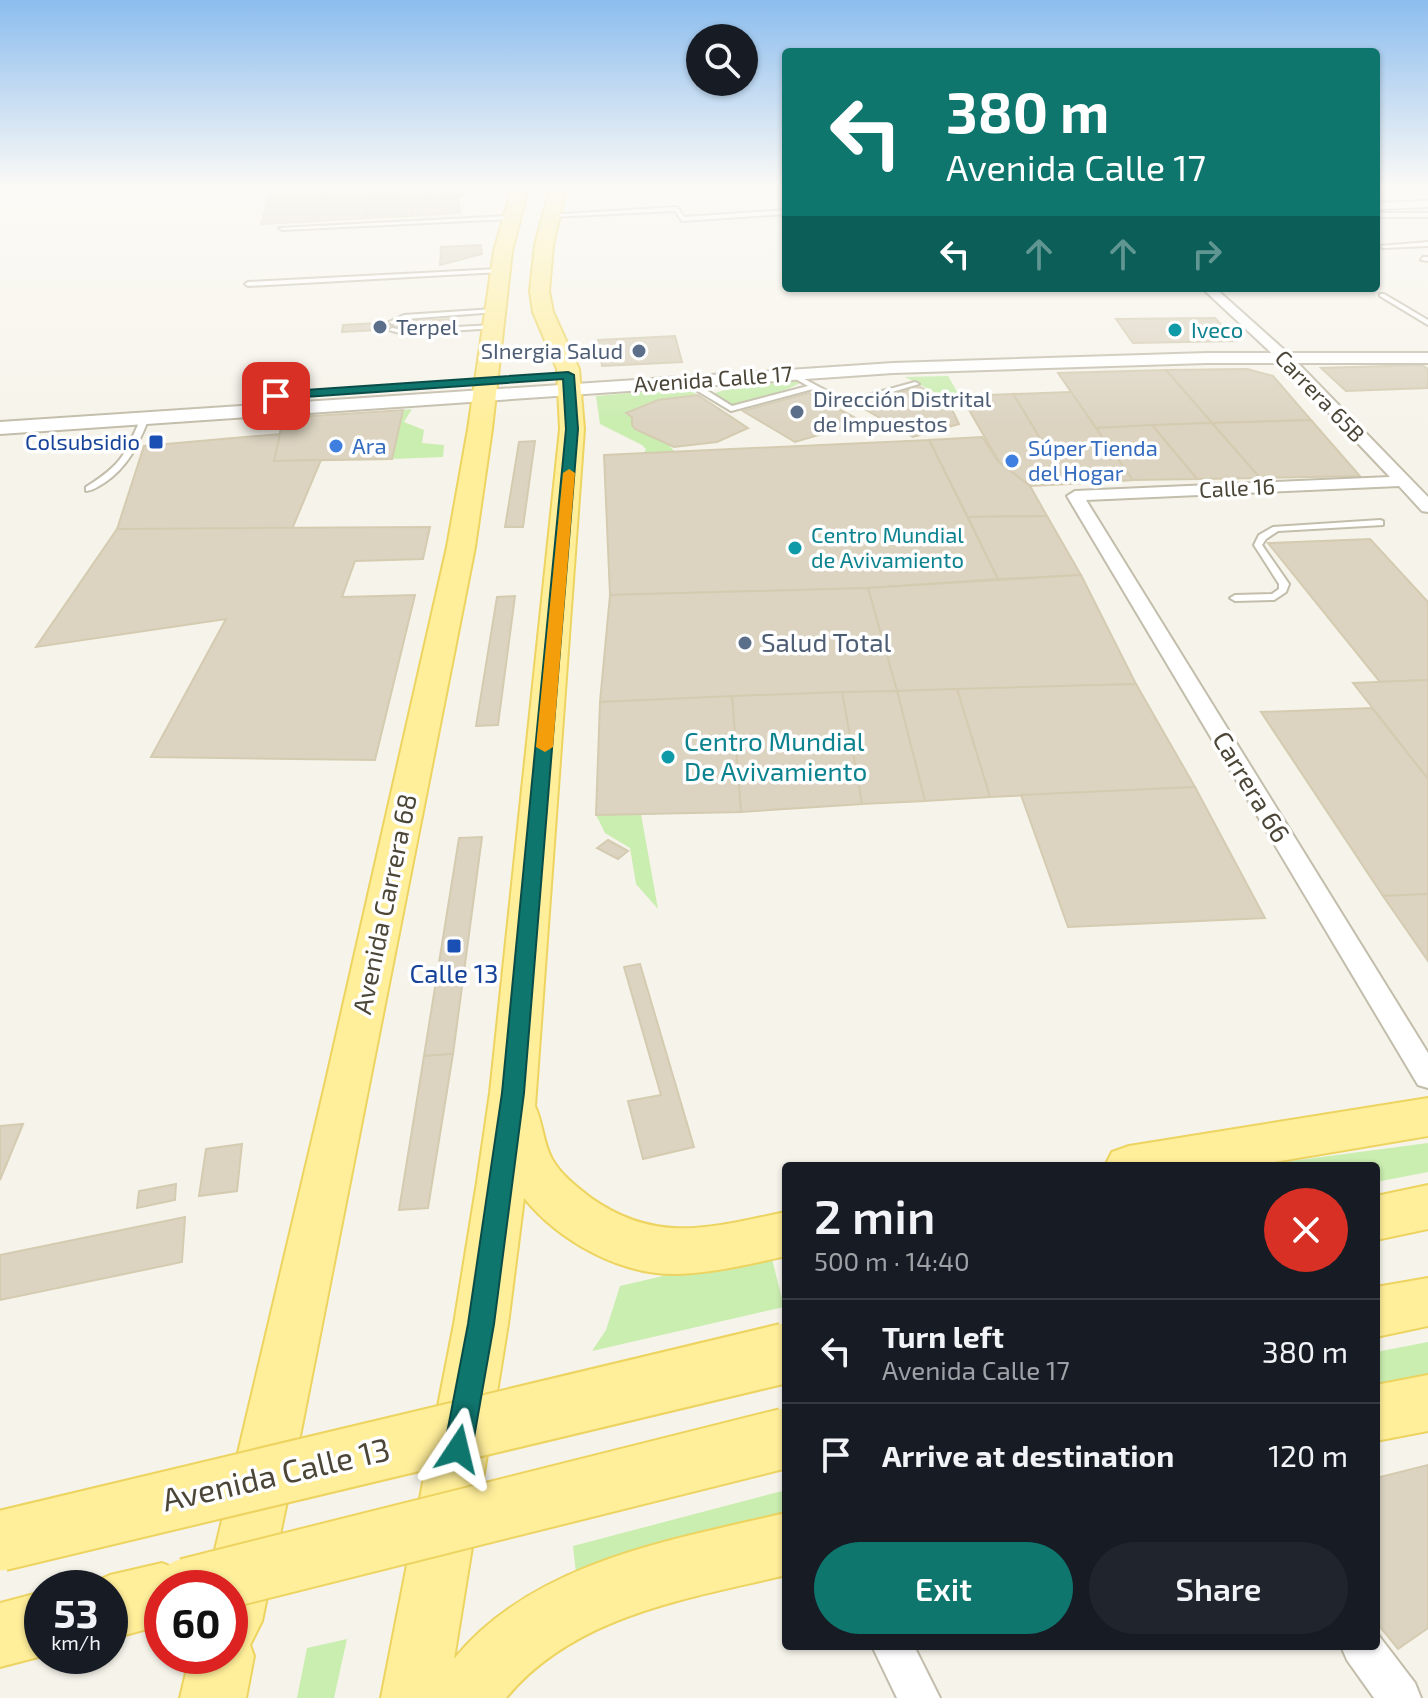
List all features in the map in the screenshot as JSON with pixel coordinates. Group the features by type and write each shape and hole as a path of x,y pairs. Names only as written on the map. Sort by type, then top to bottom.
{"main road":[{"name":"Avenida Carrera 68","path":"241,1570 309,1269 461,545 486,388 499,264"},
{"path":"414,1698 481,1324 513,1093 568,482 572,429 569,382 562,349 543,313 541,264"},
{"path":"513,1093 525,1160 540,1182 582,1221 614,1241 649,1251 689,1252 782,1235"},
{"path":"1153,1162 1428,1117"},
{"path":"1380,1217 1428,1207"},
{"path":"1380,1311 1428,1302"},
{"name":"Avenida Calle 13","path":"0,1541 782,1354"},
{"path":"1380,1412 1428,1403"},
{"path":"248,1573 782,1439"},
{"path":"464,1698 496,1660 530,1633 593,1597 656,1577 782,1545"},
{"path":"0,1635 24,1629"},
{"path":"213,1698 218,1674"}],"street":[{"name":"Carrera 65B","path":"1212,292 1280,353 1428,507"},
{"name":"Avenida Calle 17","path":"0,428 486,388 891,362 1428,347"},
{"name":"Avenida Calle 17","path":"1280,353 1428,358"},
{"name":"Avenida Calle 17","path":"569,382 791,374 891,362"},
{"name":"Avenida Calle 17","path":"0,415 486,388"},
{"name":"Calle 16","path":"1075,496 1400,481"},
{"name":"Carrera 66","path":"1075,496 1428,1077"},
{"path":"894,1650 919,1698"},
{"path":"1364,1650 1400,1698"}],"lane":[{"path":"248,284 498,271"},
{"path":"1382,295 1428,323"},
{"path":"404,317 494,319 403,332 392,326 404,317"},
{"path":"791,374 845,404 915,384"},
{"path":"700,390 731,409 814,387"},
{"path":"89,489 118,471 131,453 145,418"},
{"path":"1235,598 1274,597 1283,590 1284,584 1258,545 1262,537 1276,529 1380,523"}],"green space":[{"path":"948,376 967,409 905,377"},
{"path":"795,380 800,383 786,390 733,405 712,394 725,390 723,385"},
{"path":"686,388 698,395 650,403 642,407 631,421 635,429 667,443 675,452 644,453 646,449 642,445 600,424 596,396"},
{"path":"412,409 404,422 424,430 422,443 444,445 443,457 392,459 403,410"},
{"path":"641,814 658,909 636,884 630,848 605,833 596,815"},
{"path":"1428,1143 1428,1172 1380,1181 1380,1162 1283,1162"},
{"path":"770,1251 782,1307 592,1351 606,1330 620,1286"},
{"path":"1428,1342 1428,1376 1380,1385 1380,1351"},
{"path":"782,1491 782,1513 691,1536 576,1573 573,1546"},
{"path":"347,1639 334,1698 297,1698 307,1648"}],"building":[{"name":"Iveco","path":"1215,318 1236,341 1133,343 1116,319"},
{"path":"452,319 452,326 342,332 343,325"},
{"name":"SInergia Salud","path":"675,336 682,362 602,366 598,340"},
{"path":"1422,365 1428,369 1428,388 1346,391 1321,368"},
{"path":"1247,369 1273,376 1311,420 1212,423 1166,370"},
{"path":"1166,370 1212,423 1096,428 1058,373"},
{"path":"920,387 949,403 959,424 913,437 856,404"},
{"path":"1071,392 1133,480 1068,484 1013,394"},
{"path":"809,393 863,422 795,442 743,411"},
{"path":"1013,394 1068,484 1030,486 999,462 961,396"},
{"path":"698,395 748,428 717,442 674,447 635,429 632,417 626,413 658,400"},
{"name":"Ara","path":"403,410 392,459 274,461 283,418"},
{"path":"1311,420 1360,476 1260,478 1212,423"},
{"path":"1212,423 1260,478 1197,479 1152,425"},
{"path":"1152,425 1197,479 1133,480 1096,428"},
{"path":"280,434 274,461 321,460 292,529 117,529 144,446"},
{"path":"982,437 999,462 1030,486 1047,516 968,517 929,440"},
{"name":"Centro Mundial de Avivamiento","path":"929,440 998,579 868,588 610,595 604,455"},
{"path":"535,441 523,527 505,527 519,442"},
{"path":"1047,516 1081,575 998,579 968,517"},
{"path":"430,527 423,559 355,561 342,597 415,595 375,760 151,757 226,619 36,647 117,529"},
{"path":"1370,539 1428,602 1428,680 1380,682 1268,543"},
{"path":"1081,575 1136,684 897,691 868,588"},
{"name":"Salud Total","path":"868,588 897,691 600,702 610,595"},
{"path":"515,596 498,725 476,726 497,597"},
{"path":"1428,680 1428,779 1353,683"},
{"path":"1136,684 1195,787 990,797 957,689"},
{"path":"957,689 990,797 925,801 897,691"},
{"path":"897,691 925,801 862,804 842,692"},
{"path":"842,692 862,804 741,812 732,696"},
{"name":"Centro Mundial De Avivamiento","path":"732,696 741,812 596,815 600,702"},
{"path":"1372,708 1428,779 1428,894 1383,896 1261,712"},
{"path":"1195,787 1265,918 1068,927 1021,795"},
{"name":"Calle 13","path":"482,837 453,1054 424,1056 459,838"},
{"path":"608,840 628,851 618,859 597,848"},
{"path":"1428,894 1428,961 1383,896"},
{"path":"640,964 694,1147 643,1159 628,1101 661,1095 624,967"},
{"path":"453,1054 428,1208 399,1210 424,1056"},
{"path":"23,1124 0,1180 0,1126"},
{"path":"242,1144 237,1191 199,1196 206,1149"},
{"path":"176,1184 175,1200 137,1208 139,1191"},
{"path":"185,1217 182,1262 0,1300 0,1255"},
{"path":"1428,1465 1428,1628 1398,1649 1380,1627 1380,1477"}],"slow traffic":[{"path":"545,747 569,473"}],"place":[{"name":"Terpel","path":"380,327"},
{"name":"Iveco","path":"1175,330"},
{"name":"SInergia Salud","path":"639,351"},
{"name":"Dirección Distrital de Impuestos","path":"797,412"},
{"name":"Colsubsidio","path":"156,442"},
{"name":"Ara","path":"336,446"},
{"name":"Súper Tienda del Hogar","path":"1012,461"},
{"name":"Centro Mundial de Avivamiento","path":"795,548"},
{"name":"Salud Total","path":"745,643"},
{"name":"Centro Mundial De Avivamiento","path":"668,757"},
{"name":"Calle 13","path":"454,946"}],"route":[{"path":"276,396 568,375 571,389 572,429 513,1093 481,1324 458,1449"}]}
